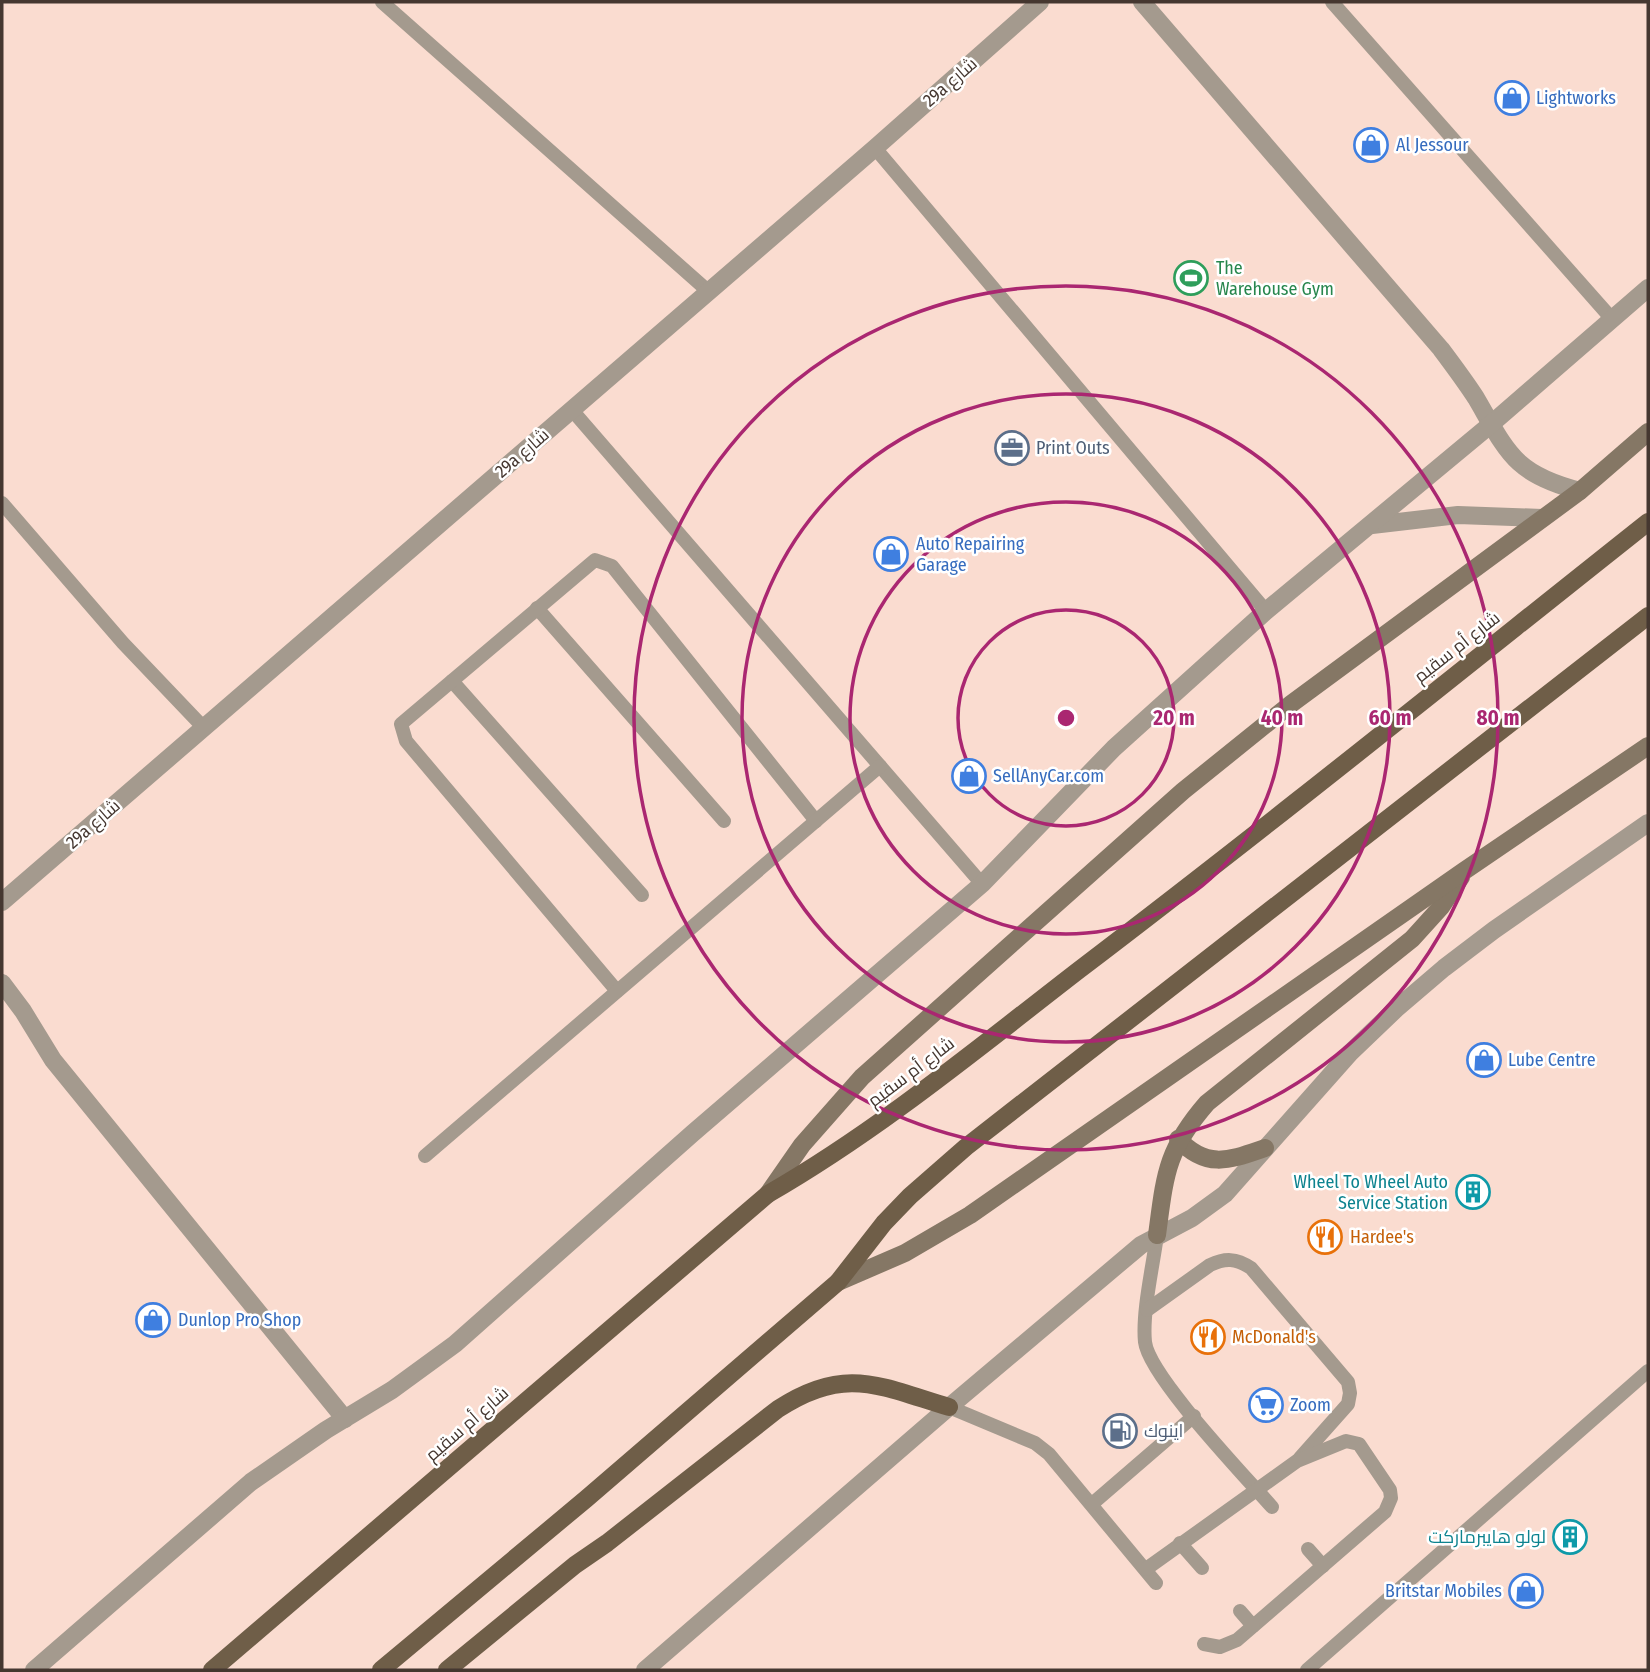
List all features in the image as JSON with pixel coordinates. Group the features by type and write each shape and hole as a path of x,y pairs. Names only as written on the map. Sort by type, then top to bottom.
{"main road":[{"path":"768,1194 802,1145 862,1077 1182,791 1302,695 1580,491 1648,432"},
{"name":"شارع أم سقيم","path":"212,1670 768,1194 850,1144 1187,888 1648,522"},
{"path":"381,1670 586,1499 838,1282 876,1233 910,1196 967,1147 1648,616"},
{"path":"838,1282 905,1253 970,1215 1648,746"},
{"path":"1157,1235 1165,1177 1178,1139 1207,1103 1412,939 1441,907 1464,871"},
{"path":"1178,1139 1189,1151 1202,1158 1218,1161 1265,1148"},
{"path":"447,1670 575,1565 778,1409 802,1394 829,1385 858,1382 885,1387 949,1407"}],"street":[{"name":"29a شارع","path":"2,902 1041,2"},
{"path":"1142,2 1441,349 1460,373 1510,454 1536,476 1557,486 1580,491"},
{"path":"34,1670 251,1482 287,1456 392,1390 455,1344 693,1133 982,884 1114,748 1266,611 1373,525 1648,288"},
{"path":"1373,525 1458,515 1542,519"},
{"path":"645,1670 1141,1245 1192,1218 1225,1194 1350,1053 1434,976 1494,930 1648,823"},
{"path":"2,983 53,1060 345,1419"}],"lane":[{"path":"382,2 708,291"},
{"path":"1332,2 1612,319"},
{"path":"875,148 1266,611"},
{"path":"572,410 982,884"},
{"path":"2,503 123,643 204,727"},
{"path":"617,991 407,741 401,724 595,560 612,566 816,821"},
{"path":"537,608 724,821"},
{"path":"452,681 642,895"},
{"path":"425,1156 880,766"},
{"path":"1157,1235 1145,1344 1150,1359 1158,1373 1272,1507"},
{"path":"1147,1310 1220,1260 1231,1259 1251,1268 1348,1382 1348,1404 1297,1461"},
{"path":"1307,1670 1648,1371"},
{"path":"949,1407 1035,1443 1049,1454 1156,1583"},
{"path":"1092,1503 1194,1416"},
{"path":"1146,1569 1297,1461 1346,1441 1353,1441 1363,1450 1391,1490 1385,1512 1229,1645 1220,1647 1204,1644"},
{"path":"1180,1543 1202,1568"},
{"path":"1308,1549 1323,1566"},
{"path":"1240,1611 1253,1626"}],"place":[{"name":"Lightworks","path":"1512,98"},
{"name":"Al Jessour","path":"1371,145"},
{"name":"The Warehouse Gym","path":"1191,278"},
{"name":"Print Outs","path":"1012,448"},
{"name":"Auto Repairing Garage","path":"891,554"},
{"name":"SellAnyCar.com","path":"969,776"},
{"name":"Lube Centre","path":"1484,1060"},
{"name":"Wheel To Wheel Auto Service Station","path":"1473,1192"},
{"name":"Hardee's","path":"1325,1237"},
{"name":"Dunlop Pro Shop","path":"153,1320"},
{"name":"McDonald's","path":"1208,1337"},
{"name":"Zoom","path":"1266,1405"},
{"name":"اينوك","path":"1120,1431"},
{"name":"لولو هايبرماركت","path":"1570,1537"},
{"name":"Britstar Mobiles","path":"1526,1591"}]}
